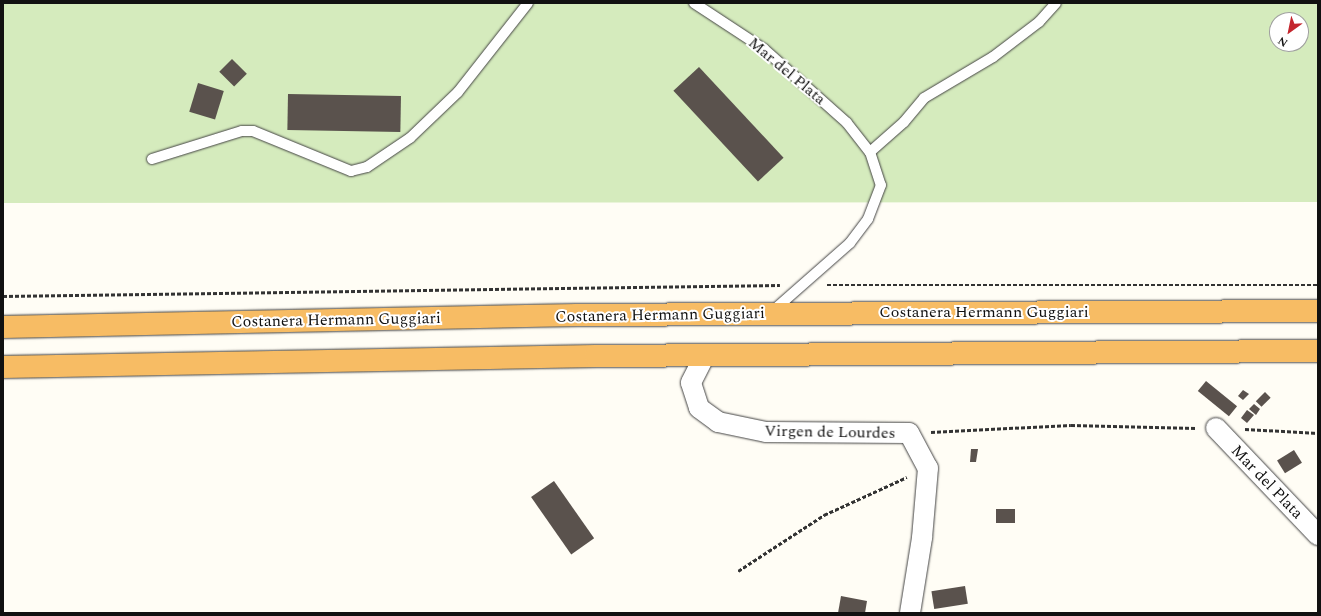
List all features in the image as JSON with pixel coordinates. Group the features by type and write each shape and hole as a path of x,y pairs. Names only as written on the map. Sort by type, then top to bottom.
{"highway":[{"name":"Costanera Hermann Guggiari","path":"3,327 770,314 1318,311"},
{"path":"3,367 704,355 1318,351"}],"street":[{"name":"Virgen de Lourdes","path":"704,355 691,383 699,408 718,422 766,432 909,433 928,468"},
{"name":"Mar del Plata","path":"1216,428 1318,535"},
{"path":"910,613 922,538 928,468"}],"lane":[{"path":"152,159 242,132 253,131 352,171 367,167 410,138 458,92 528,3"},
{"name":"Mar del Plata","path":"694,3 764,49 847,123 870,152 881,185 868,219 850,242 770,314"},
{"path":"870,152 904,122 924,98 993,57 1039,22 1056,3"}],"path":[{"path":"3,296 803,285 1318,285"},
{"path":"909,433 1070,425 1216,428 1318,433"},
{"path":"738,571 824,515 928,468"}],"green space":[{"path":"3,3 1318,3 1318,202 3,203"}],"building":[{"path":"232,59 247,74 234,87 219,72"},
{"path":"699,67 784,158 758,182 673,91"},
{"path":"198,83 224,91 215,120 189,112"},
{"path":"288,94 401,96 400,132 287,130"},
{"path":"1206,381 1237,406 1229,416 1198,391"},
{"path":"1243,390 1249,394 1243,400 1238,396"},
{"path":"1265,392 1271,398 1261,407 1256,401"},
{"path":"1254,404 1260,409 1256,415 1249,409"},
{"path":"1247,410 1254,415 1247,423 1241,418"},
{"path":"971,449 978,449 976,462 970,462"},
{"path":"1294,450 1302,463 1285,473 1277,461"},
{"path":"554,481 594,538 571,554 531,497"},
{"path":"996,509 1015,509 1015,523 996,523"},
{"path":"965,586 968,604 934,609 931,591"},
{"path":"841,596 867,601 865,613 838,613"}]}
